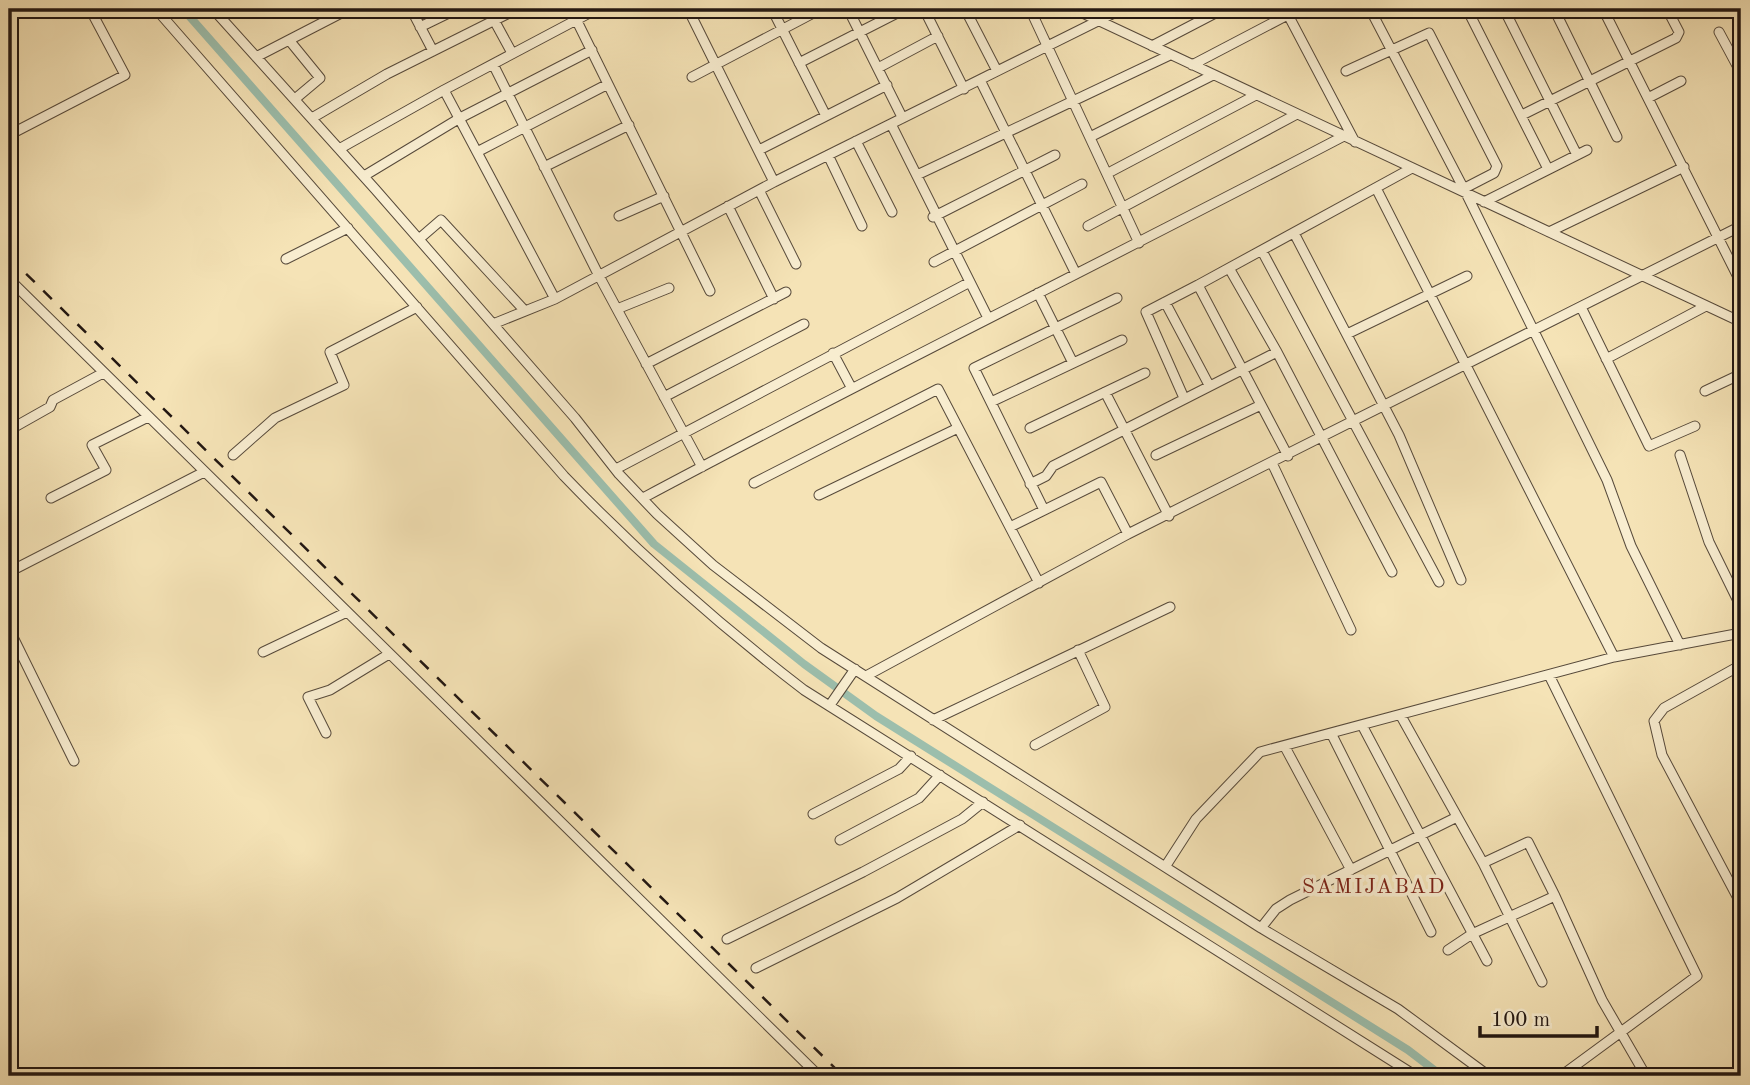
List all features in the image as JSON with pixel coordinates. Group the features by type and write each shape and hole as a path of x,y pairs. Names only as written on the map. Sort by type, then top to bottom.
{"street":[{"path":"9,135 125,75 90,9"},
{"path":"156,9 564,476 631,546 736,638 940,775 1416,1076"},
{"path":"213,9 364,176 615,469 713,565 852,674 866,676 1261,928 1398,1009 1489,1076"},
{"path":"256,57 349,9"},
{"path":"411,9 433,51"},
{"path":"420,27 457,9"},
{"path":"488,9 512,53"},
{"path":"312,118 433,51 517,9"},
{"path":"571,9 710,291"},
{"path":"339,149 597,9"},
{"path":"688,9 774,182"},
{"path":"772,9 826,116"},
{"path":"692,77 821,9"},
{"path":"848,9 902,117"},
{"path":"799,63 905,9"},
{"path":"924,9 964,89"},
{"path":"965,9 997,71"},
{"path":"1030,9 1139,243"},
{"path":"1074,9 1741,322"},
{"path":"493,324 555,299 774,182 1122,9"},
{"path":"1152,46 1223,9"},
{"path":"1192,65 1287,12 1299,9"},
{"path":"1370,9 1464,191 1607,480 1631,546 1679,645"},
{"path":"1467,9 1548,169"},
{"path":"1504,9 1577,155"},
{"path":"1554,9 1617,137"},
{"path":"1603,9 1741,283"},
{"path":"1522,116 1679,35 1667,9"},
{"path":"1287,12 1355,142"},
{"path":"1719,32 1740,67"},
{"path":"1346,71 1425,33 1433,38 1497,166 1494,173 1464,191"},
{"path":"878,68 938,37"},
{"path":"289,40 320,78 295,99"},
{"path":"364,176 460,118 592,50"},
{"path":"917,175 1170,55"},
{"path":"492,64 598,274 702,467"},
{"path":"1094,135 1213,75"},
{"path":"980,80 1076,274"},
{"path":"1648,98 1681,81"},
{"path":"477,152 608,83"},
{"path":"759,150 887,85"},
{"path":"444,90 555,299"},
{"path":"1112,171 1256,95"},
{"path":"1088,226 1297,114"},
{"path":"891,124 988,318"},
{"path":"544,167 629,125"},
{"path":"643,498 851,387 1139,243 1344,136"},
{"path":"856,141 892,212"},
{"path":"1484,202 1587,150"},
{"path":"935,216 1055,155"},
{"path":"828,156 862,226"},
{"path":"1549,232 1684,167"},
{"path":"1184,398 1146,312 1412,168"},
{"path":"934,262 1082,184"},
{"path":"1376,188 1615,657"},
{"path":"759,190 796,264"},
{"path":"619,216 664,196"},
{"path":"728,206 774,299"},
{"path":"419,239 441,220 525,311"},
{"path":"866,676 1128,534 1170,516 1741,226"},
{"path":"286,259 348,228"},
{"path":"1294,233 1385,407 1461,580"},
{"path":"1262,251 1439,582"},
{"path":"1229,268 1277,352 1392,572"},
{"path":"1347,334 1467,276"},
{"path":"9,279 819,1076"},
{"path":"615,469 970,282"},
{"path":"1198,285 1288,456"},
{"path":"617,309 668,288"},
{"path":"646,364 786,292"},
{"path":"1038,293 1073,363"},
{"path":"1044,510 974,368 1117,298"},
{"path":"1165,302 1209,386"},
{"path":"1606,359 1706,306"},
{"path":"233,455 275,418 344,385 330,352 417,307"},
{"path":"1581,307 1649,446 1695,426"},
{"path":"1731,317 1741,312"},
{"path":"664,397 804,324"},
{"path":"991,402 1122,340"},
{"path":"1030,484 1046,476 1053,467 1124,429 1277,352"},
{"path":"833,353 851,387"},
{"path":"9,435 12,433 11,429 50,407 53,400 103,373"},
{"path":"1030,428 1145,373"},
{"path":"1704,391 1741,374"},
{"path":"754,483 938,389 1039,583"},
{"path":"1105,392 1170,516"},
{"path":"1156,455 1261,405"},
{"path":"51,498 106,470 92,445 148,416"},
{"path":"819,495 958,428"},
{"path":"1680,455 1709,542 1741,607"},
{"path":"1272,464 1351,630"},
{"path":"9,572 204,472"},
{"path":"1010,527 1101,482 1128,534"},
{"path":"933,720 1170,607"},
{"path":"264,652 346,612"},
{"path":"9,629 74,761"},
{"path":"1165,867 1196,819 1260,752 1363,727 1615,657 1741,633"},
{"path":"1035,745 1105,707 1078,650"},
{"path":"326,733 308,697 330,690 389,654"},
{"path":"1741,665 1664,708 1654,721 1662,755 1741,904"},
{"path":"831,703 852,674"},
{"path":"1549,675 1697,976 1620,1030 1561,1076"},
{"path":"1401,716 1483,863 1542,982"},
{"path":"1363,727 1487,961"},
{"path":"1332,735 1431,932"},
{"path":"1285,747 1351,870"},
{"path":"813,814 899,769 911,756"},
{"path":"840,840 919,797 940,775"},
{"path":"727,939 874,866 962,819 984,802"},
{"path":"1261,928 1276,909 1290,900 1457,817"},
{"path":"756,968 897,898 1020,825"},
{"path":"1483,863 1528,842 1602,1000 1646,1076"},
{"path":"1448,950 1472,934 1555,896"}],"waterway":[{"path":"183,9 654,544 804,664 876,716 1408,1050 1442,1076"}],"railway":[{"path":"9,257 843,1076"}],"district":[{"name":"SAMIJABAD","path":"1374,886"}]}
